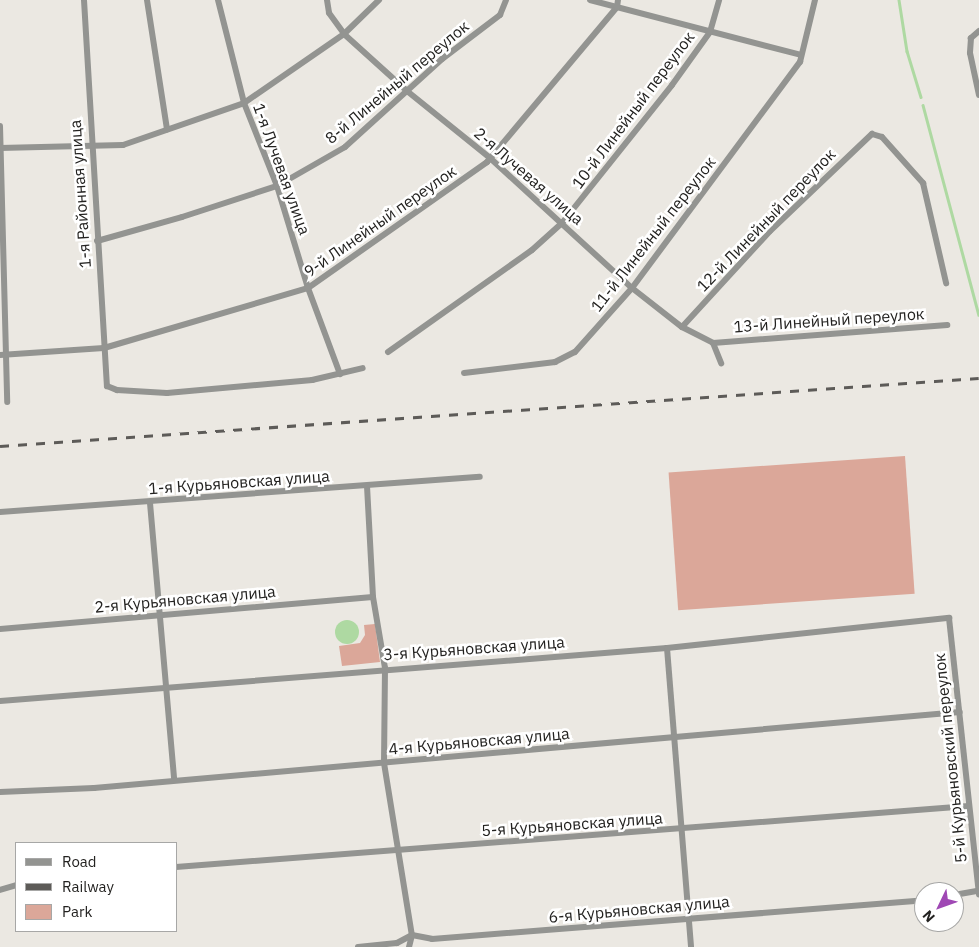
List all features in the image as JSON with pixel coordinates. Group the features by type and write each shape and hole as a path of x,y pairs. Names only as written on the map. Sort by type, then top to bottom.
{"street":[{"name":"1-я Районная улица","path":"84,0 90,148 107,386 118,390 167,393 312,380 340,374"},
{"path":"147,0 167,129"},
{"name":"1-я Лучевая улица","path":"218,0 244,103 277,186 308,288 340,374"},
{"name":"2-я Лучевая улица","path":"327,0 329,13 344,34 407,91 490,158 632,288 682,327 713,343"},
{"path":"0,148 90,148 123,145 244,103 344,34 379,0"},
{"name":"8-й Линейный переулок","path":"97,241 182,217 277,186 345,147 442,59 500,15 506,0"},
{"path":"590,0 618,3 710,32 802,55 815,0"},
{"path":"710,32 719,0"},
{"name":"9-й Линейный переулок","path":"3,354 104,348 308,288 490,158 618,3"},
{"path":"979,31 971,38 971,68 979,95"},
{"name":"10-й Линейный переулок","path":"388,352 532,250 562,223 631,141 710,32"},
{"name":"11-й Линейный переулок","path":"464,373 555,362 576,352 632,288 800,62 802,55"},
{"path":"0,126 3,354 7,402"},
{"name":"12-й Линейный переулок","path":"682,327 770,232 872,134 882,136 923,183 946,283"},
{"name":"13-й Линейный переулок","path":"713,343 948,325"},
{"path":"713,343 721,363"},
{"path":"340,374 363,368"},
{"name":"1-я Курьяновская улица","path":"0,512 55,506 150,503 480,477"},
{"path":"367,486 373,597 385,668 384,763 412,934 409,947"},
{"path":"150,503 174,780"},
{"name":"2-я Курьяновская улица","path":"0,629 373,597"},
{"name":"3-я Курьяновская улица","path":"0,701 385,668 667,648 949,618"},
{"name":"5-й Курьяновский переулок","path":"949,618 978,892"},
{"path":"667,648 683,830 690,947"},
{"name":"4-я Курьяновская улица","path":"0,792 94,788 674,739 960,712"},
{"name":"5-я Курьяновская улица","path":"178,866 683,830 969,806"},
{"path":"0,890 15,885"},
{"path":"964,894 978,892"},
{"name":"6-я Курьяновская улица","path":"412,934 432,939 914,901"},
{"path":"358,947 397,943 412,934"}],"green space":[{"path":"905,456 915,594 678,610 669,473"},
{"path":"375,624 380,662 342,666 339,646 360,643 365,635 364,625"}],"shaded area":[{"path":"347,620 356,623 359,632 356,641 347,644 338,641 335,632 338,623"}],"waterway":[{"path":"899,0 907,51 921,97"},
{"path":"923,105 979,315"}],"railway":[{"path":"0,446 979,378"}]}
